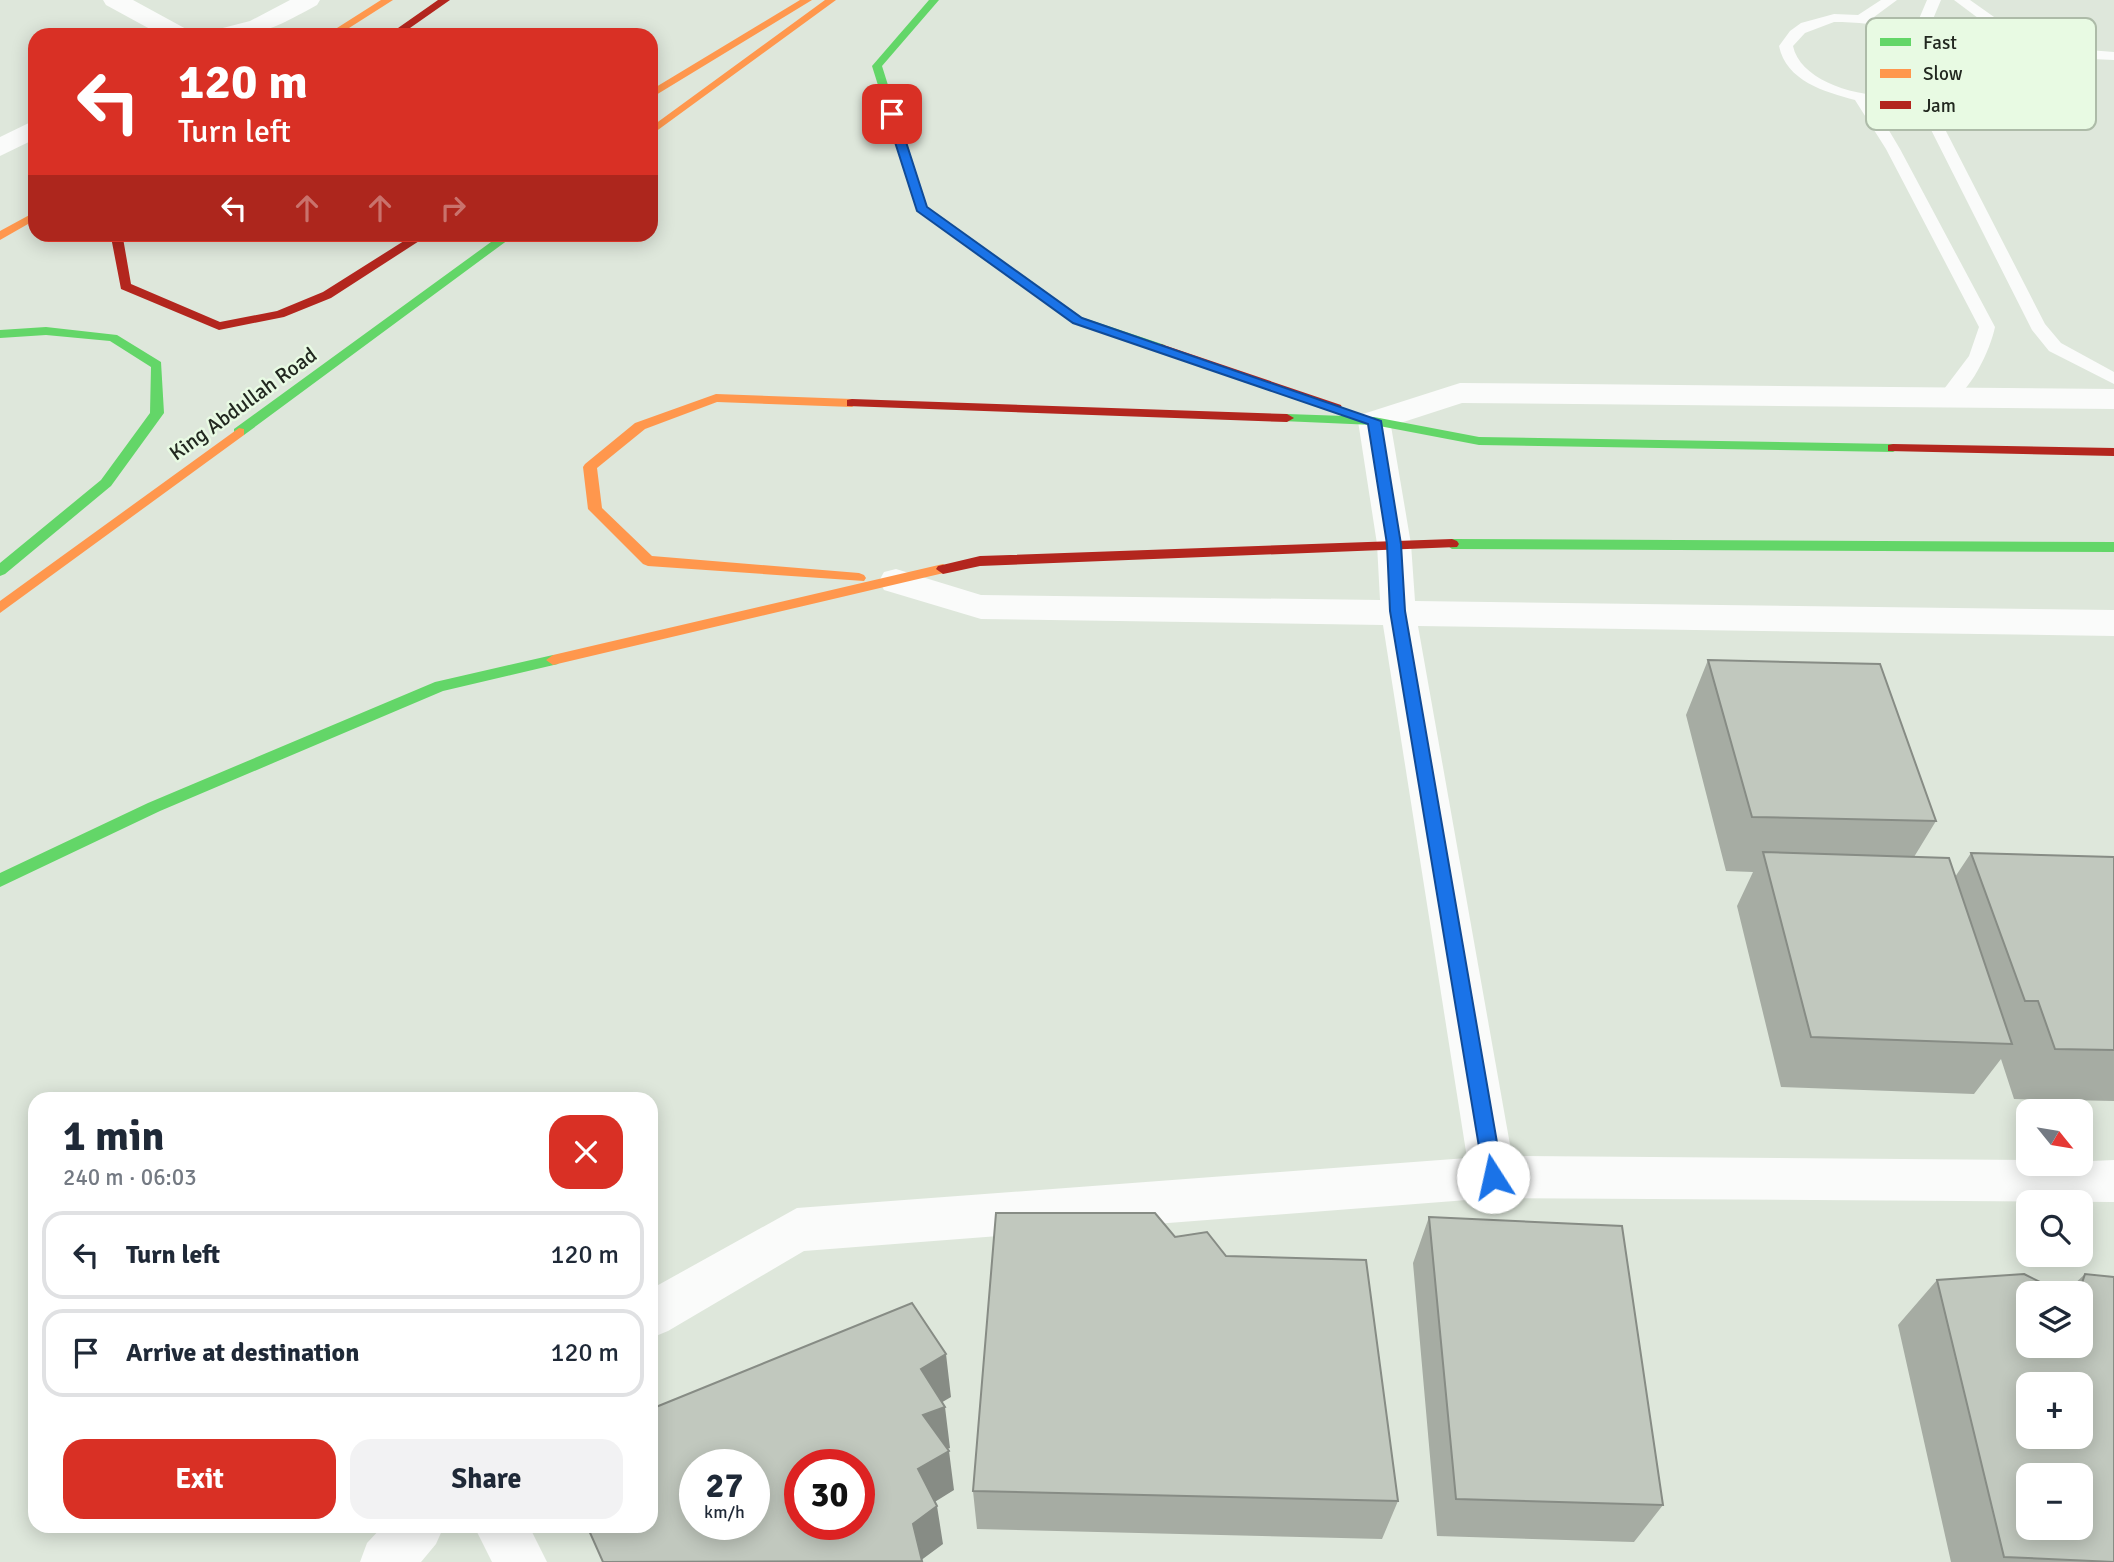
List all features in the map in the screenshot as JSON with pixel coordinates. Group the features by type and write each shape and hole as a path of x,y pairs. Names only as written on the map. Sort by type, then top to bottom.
{"main road":[{"path":"342,28 388,0"},
{"path":"403,28 445,0"},
{"path":"658,91 807,0"},
{"path":"658,127 831,0"},
{"path":"934,0 877,66 921,208 1077,320 1374,421"},
{"path":"0,236 28,219"},
{"path":"118,242 125,286 219,326 280,314 327,295 411,242"},
{"name":"King Abdullah Road","path":"0,608 499,242"},
{"path":"0,334 46,331 113,338 157,365 157,413 106,483 0,571"},
{"path":"896,581 648,561 595,509 590,467 640,426 716,398 1374,421 1479,440 2114,452"},
{"path":"0,880 154,807 440,686 980,561 1394,544 2114,547"}],"street":[{"path":"115,0 166,28"},
{"path":"251,28 308,0"},
{"path":"0,148 28,132"},
{"path":"1493,1177 1398,611 1394,544 1374,421 1460,393 2114,399"},
{"path":"896,581 981,607 2114,623"},
{"path":"658,1311 797,1230 1493,1177 2114,1181"},
{"path":"386,1562 412,1533"},
{"path":"504,1533 521,1562"}],"lane":[{"path":"1863,18 1890,0"},
{"path":"1927,18 1934,0"},
{"path":"1961,0 1986,18"},
{"path":"1866,19 1834,18 1810,23 1793,33 1786,46 1790,61 1806,76 1830,88 1866,97"},
{"path":"2096,54 2114,56"},
{"path":"2096,58 2114,56"},
{"path":"1861,97 1866,105"},
{"path":"1881,130 1987,327 1985,345 1976,363 1947,397"},
{"path":"1938,130 2038,326 2055,347 2114,379"}],"building":[{"path":"1708,660 1880,664 1936,821 1752,817"},
{"path":"1763,852 1949,858 2012,1044 1811,1037"},
{"path":"1971,853 2114,857 2114,1050 2055,1049 2038,1001 2025,1001"},
{"path":"996,1213 1155,1213 1175,1237 1207,1232 1226,1256 1366,1260 1398,1501 973,1491"},
{"path":"1429,1217 1622,1226 1663,1505 1456,1499"},
{"path":"2024,1274 2038,1281 2016,1281 2016,1358 2093,1358 2093,1281 2083,1281 2085,1274 2114,1277 2114,1562 2004,1557 1937,1280"},
{"path":"912,1303 946,1354 921,1369 945,1407 923,1415 949,1451 918,1469 937,1506 913,1524 922,1561 603,1562 590,1533 658,1533 658,1406"}],"traffic: fast":[{"path":"934,0 877,66 921,208 1077,320 1161,348"},
{"path":"239,432 499,242"},
{"path":"0,334 46,331 113,338 157,365 157,413 106,483 0,571"},
{"path":"1287,418 1374,421 1479,441 1893,448"},
{"path":"1452,544 2114,547"},
{"path":"0,880 154,807 440,686 553,660"}],"traffic: slow":[{"path":"342,28 388,0"},
{"path":"658,91 807,0"},
{"path":"658,127 831,0"},
{"path":"0,236 28,219"},
{"path":"852,403 716,398 640,426 590,467 595,509 648,561 859,578"},
{"path":"0,608 239,432"},
{"path":"553,660 943,569"}],"traffic: jam":[{"path":"403,28 445,0"},
{"path":"118,242 125,286 219,326 280,314 327,295 411,242"},
{"path":"1161,348 1336,408"},
{"path":"852,403 1287,418"},
{"path":"1893,448 2114,452"},
{"path":"943,569 980,561 1452,544"}],"route":[{"path":"892,114 921,208 1077,320 1374,421 1394,544 1398,611 1493,1177"}]}
